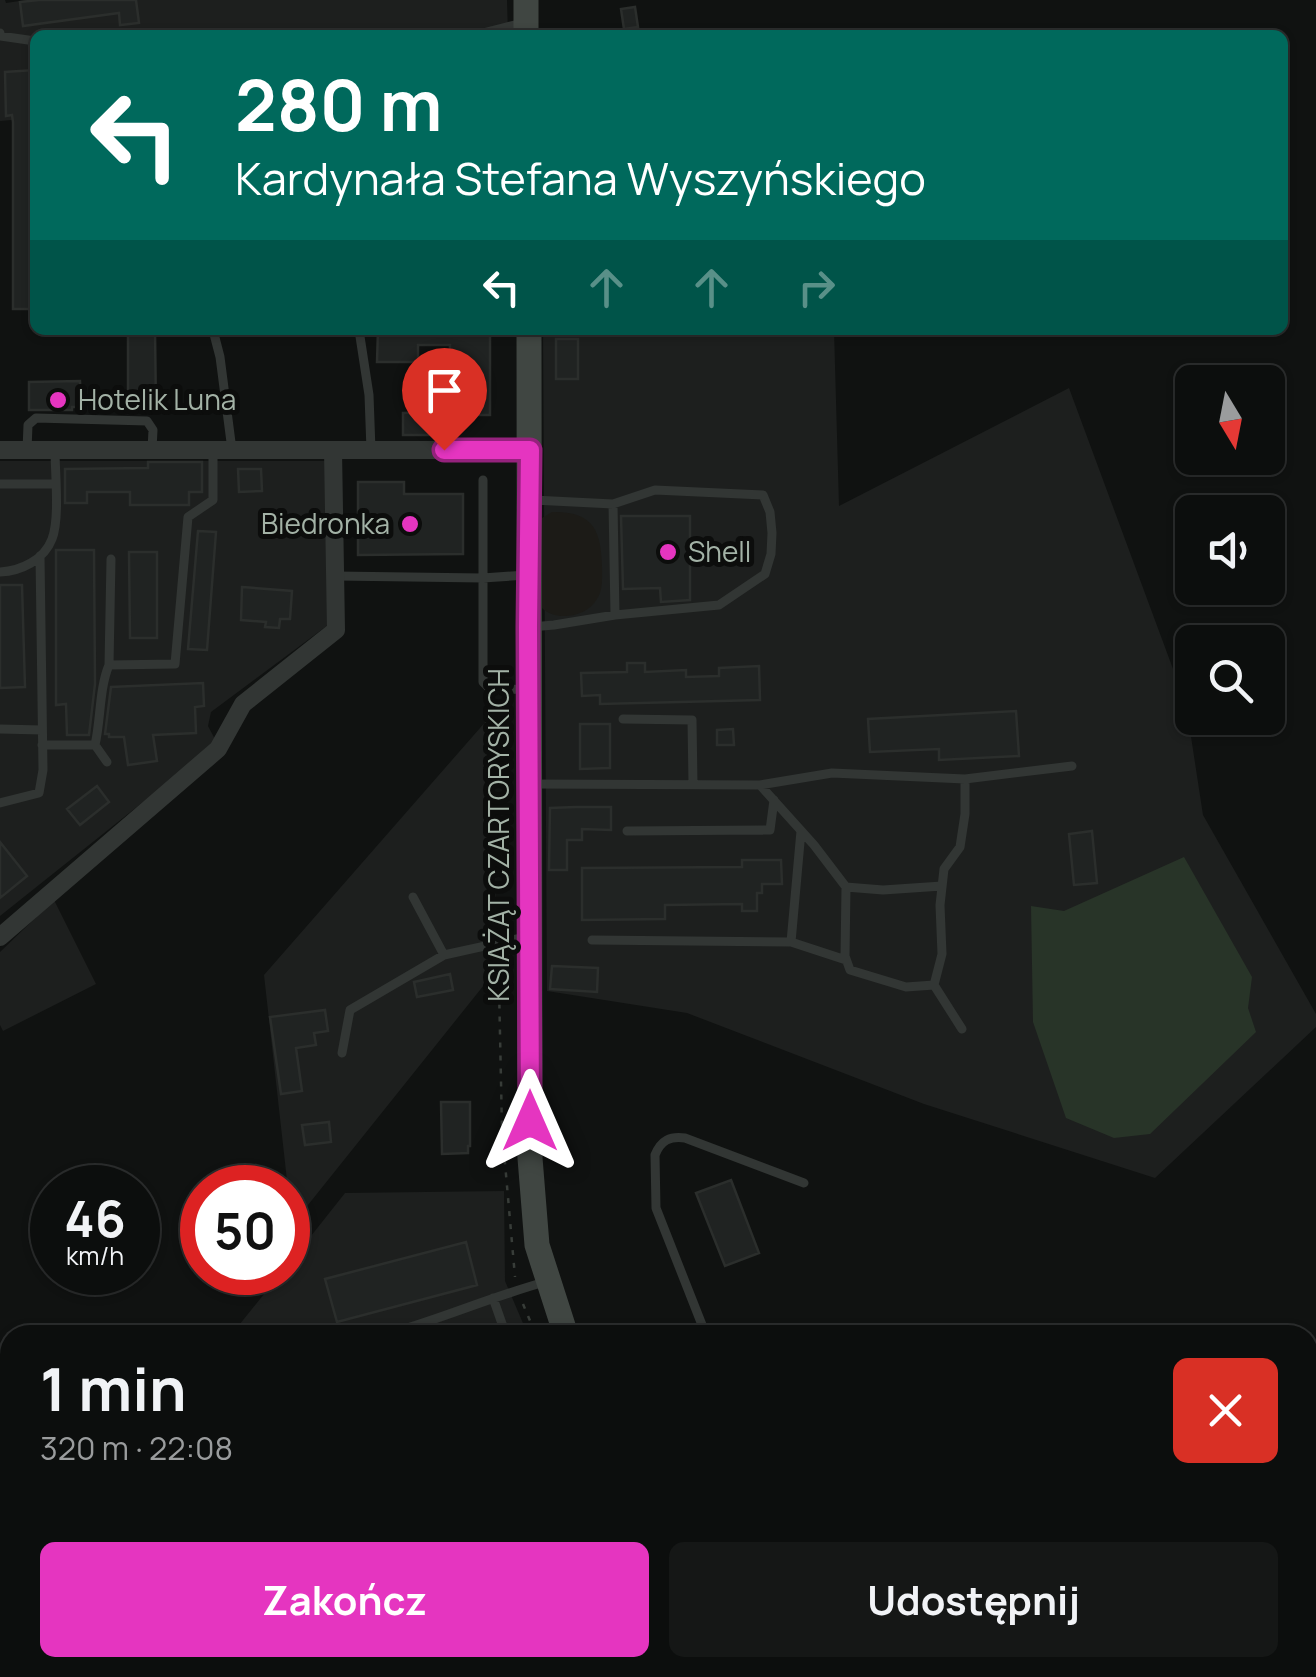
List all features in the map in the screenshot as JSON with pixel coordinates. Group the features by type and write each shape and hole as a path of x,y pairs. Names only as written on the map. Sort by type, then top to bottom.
{"main road":[{"name":"KSIĄŻĄT CZARTORYSKICH","path":"528,335 524,938 532,1202 537,1245 562,1325"}],"street":[{"path":"0,450 530,450"},
{"path":"0,937 218,749 244,704 336,630 333,450"}],"lane":[{"path":"491,30 526,19"},
{"path":"0,33 30,40"},
{"path":"108,665 175,664 188,517 213,500 223,450 220,357 214,335"},
{"path":"361,335 369,395 370,450"},
{"path":"27,450 28,424 36,418 147,422 153,430 152,450"},
{"path":"0,572 25,567 52,540 55,450"},
{"path":"484,480 484,682 491,690 528,689"},
{"path":"0,484 55,484"},
{"path":"528,627 719,605 765,574 772,533 770,512 762,494 655,490 613,504 529,500"},
{"path":"613,504 615,614"},
{"path":"0,802 40,793 40,556"},
{"path":"106,762 96,746 108,665 111,560"},
{"path":"336,576 483,578 528,574"},
{"path":"623,718 692,720 693,784"},
{"path":"0,729 42,730"},
{"path":"42,745 96,746"},
{"path":"528,784 760,784 832,774 965,779 1072,766"},
{"path":"962,1029 934,985 942,954 940,905 944,869 960,847 965,779"},
{"path":"760,784 846,887 846,960 850,970 906,986 934,985"},
{"path":"628,831 770,830 774,800"},
{"path":"791,942 801,830"},
{"path":"846,887 883,890 942,886"},
{"path":"413,897 444,955"},
{"path":"342,1053 350,1010 444,955 524,938"},
{"path":"592,940 791,942 846,960"},
{"path":"702,1325 656,1208 658,1148 670,1138 686,1138 804,1183"},
{"path":"419,1325 547,1281"},
{"path":"493,1298 502,1325"}],"path":[{"path":"524,938 506,958 499,986 502,1129 513,1272 532,1325"}],"shaded area":[{"path":"0,0 507,0 508,30 30,30 30,118 0,121"},
{"path":"543,335 834,335 839,506 1069,388 1175,674 1175,735 1191,735 1203,815 1316,1014 1316,1027 1155,1178 924,1104 687,1013 547,991"},
{"path":"0,461 326,461 328,625 211,712 208,726 217,743 0,916"},
{"path":"552,512 586,519 600,543 599,595 586,610 571,616 555,615 542,608 542,518"},
{"path":"494,712 496,970 310,1202 310,1165 285,1165 264,975"},
{"path":"1184,857 1252,977 1248,1008 1256,1032 1150,1134 1114,1138 1066,1118 1033,1022 1031,906 1064,911"},
{"path":"54,900 96,984 3,1031 0,952"},
{"path":"504,1191 505,1281 524,1325 239,1325 263,1295 310,1295 310,1237 345,1193"}],"building":[{"path":"136,0 139,23 120,25 119,13 23,26 20,2"},
{"path":"635,7 638,27 624,29 621,9"},
{"path":"30,70 30,309 13,309 13,122 12,115 6,116 5,72"},
{"path":"128,335 155,335 156,411 128,411"},
{"path":"378,335 490,335 490,415 449,415 450,345 418,345 418,362 377,362"},
{"path":"556,339 578,339 578,379 556,379"},
{"path":"80,381 81,407 29,410 29,382"},
{"path":"439,412 439,435 403,435 403,413"},
{"path":"148,462 202,462 202,492 189,492 189,505 130,505 130,492 87,492 87,503 65,503 65,469 148,468"},
{"path":"238,469 261,469 262,491 239,492"},
{"name":"Biedronka","path":"358,482 404,482 404,494 463,494 463,554 358,555"},
{"path":"621,516 690,516 690,600 661,602 660,588 623,589"},
{"path":"198,531 216,532 207,650 188,649"},
{"path":"56,550 94,550 95,684 89,735 67,735 66,704 56,705"},
{"path":"129,552 157,552 157,638 130,638"},
{"path":"0,585 22,585 25,687 0,688"},
{"path":"242,587 292,591 290,619 280,619 279,628 265,627 266,622 241,620"},
{"path":"627,663 645,663 645,672 686,670 686,677 719,676 719,668 759,666 760,700 600,704 600,695 582,696 581,673 627,672"},
{"path":"203,683 204,706 195,707 196,733 153,735 157,761 128,765 124,737 105,734 111,687"},
{"path":"1016,711 1019,756 939,760 939,749 870,752 868,719"},
{"path":"580,724 610,724 610,768 580,769"},
{"path":"733,729 734,745 717,745 717,730"},
{"path":"97,786 109,802 80,825 67,809"},
{"path":"611,807 611,830 582,829 582,840 567,840 567,870 549,870 550,808"},
{"path":"1092,831 1097,883 1074,885 1069,834"},
{"path":"0,842 27,876 0,898"},
{"path":"742,860 781,860 782,884 762,884 762,893 757,893 757,911 742,911 742,904 665,905 665,919 582,920 582,868 742,867"},
{"path":"552,966 598,968 597,992 550,989"},
{"path":"450,974 453,990 417,997 414,982"},
{"path":"325,1010 328,1031 314,1033 316,1045 296,1048 302,1091 281,1094 270,1017"},
{"path":"441,1102 470,1102 468,1153 442,1154"},
{"path":"329,1122 331,1142 305,1145 302,1125"},
{"path":"731,1180 759,1253 725,1266 696,1193"},
{"path":"466,1242 477,1285 337,1322 325,1279"}],"place":[{"name":"Hotelik Luna","path":"58,400"},
{"name":"Biedronka","path":"410,524"},
{"name":"Shell","path":"668,552"}],"route":[{"path":"444,450 530,450 530,1121"}]}
